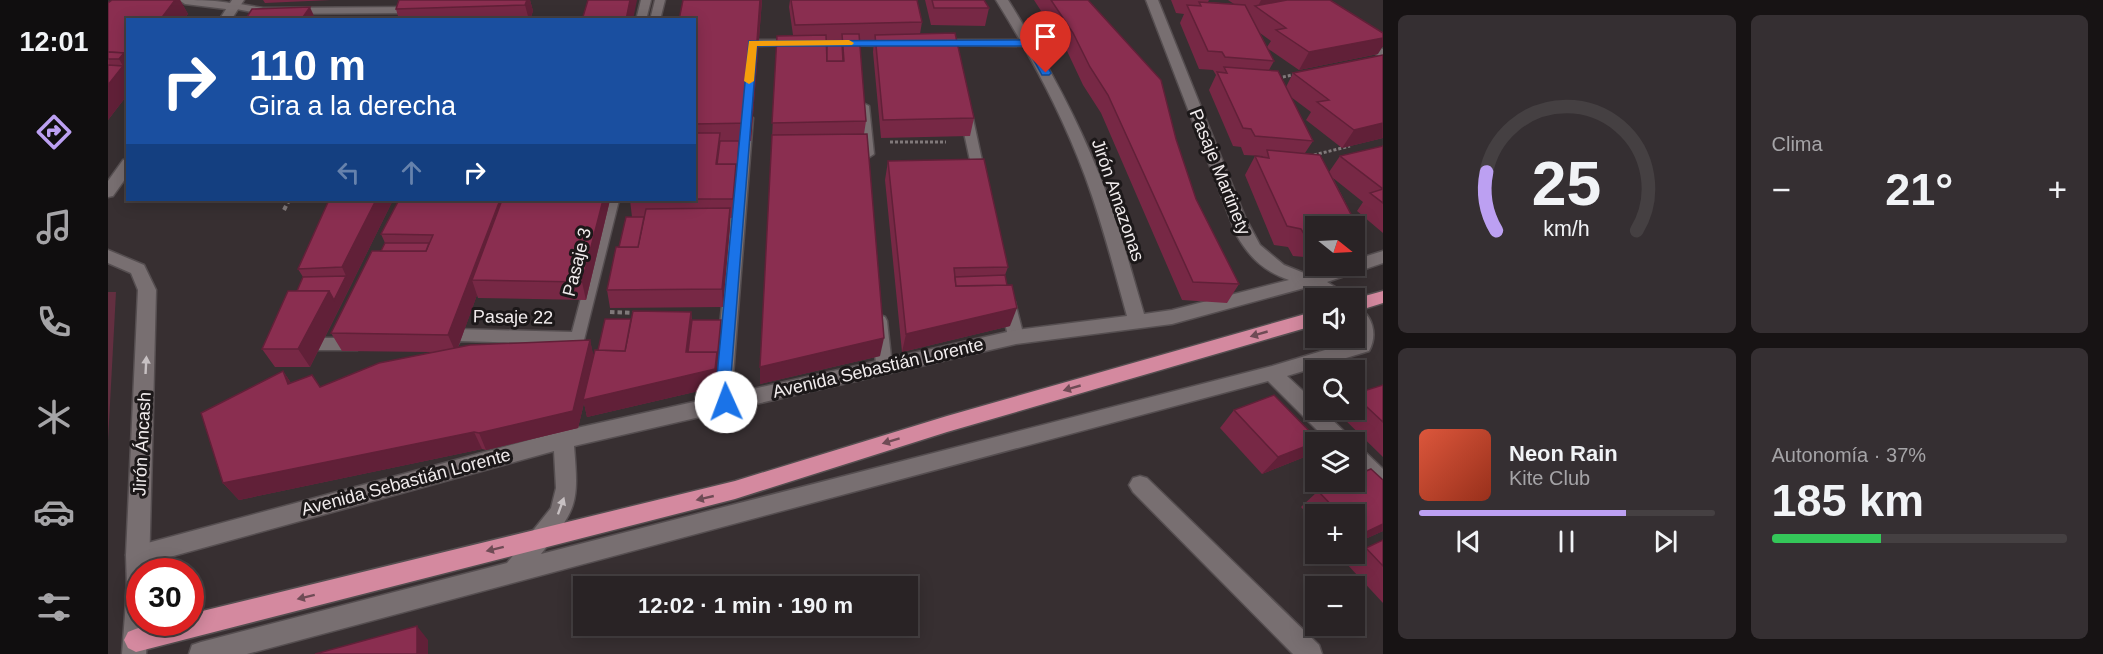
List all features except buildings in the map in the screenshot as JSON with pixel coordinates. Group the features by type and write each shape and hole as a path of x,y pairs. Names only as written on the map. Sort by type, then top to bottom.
{"highway":[{"path":"1365,303 1383,297"},
{"path":"135,647 541,537 735,490 947,424 1305,321"}],"street":[{"path":"185,0 236,3 226,18"},
{"name":"Jirón Amazonas","path":"1002,0 1030,43 1054,87 1103,202 1137,321"},
{"name":"Pasaje Martinety","path":"1152,0 1217,170 1248,241 1272,266 1321,288"},
{"path":"752,49 755,26"},
{"path":"1343,29 1383,54"},
{"path":"726,402 724,376 748,99"},
{"path":"108,192 126,166"},
{"name":"Jirón Áncash","path":"108,256 138,269 147,291 137,555 139,588 135,647"},
{"name":"Avenida Sebastián Lorente","path":"137,555 563,430 726,402 1016,337 1172,318 1309,281 1383,257"},
{"path":"201,654 1272,373 1363,346 1375,335"},
{"path":"1272,373 1332,432"},
{"path":"515,570 561,512 567,488 563,430"},
{"path":"1365,465 1383,483"},
{"path":"1140,485 1310,654"}],"lane":[{"path":"642,18 646,0"},
{"path":"656,18 660,0"},
{"path":"236,3 262,11 429,10"},
{"path":"752,49 811,43"},
{"path":"823,43 858,49 900,43"},
{"path":"932,43 954,49 1030,43"},
{"path":"862,87 868,165"},
{"path":"963,98 982,188"},
{"name":"Pasaje 3","path":"573,359 613,201"},
{"path":"1006,291 1016,337"},
{"path":"879,303 884,366"},
{"name":"Pasaje 22","path":"440,345 452,345 458,330 578,338"},
{"path":"309,344 369,344"}],"path":[{"path":"1271,79 1305,72"},
{"path":"867,142 972,142"},
{"path":"1313,155 1360,144"},
{"path":"284,210 288,201"}],"shaded area":[{"path":"108,292 116,292 108,441"}],"slow traffic":[{"path":"749,81 752,43 849,43"}],"route":[{"path":"726,402 724,376 752,43 1030,43 1046,73"}]}
